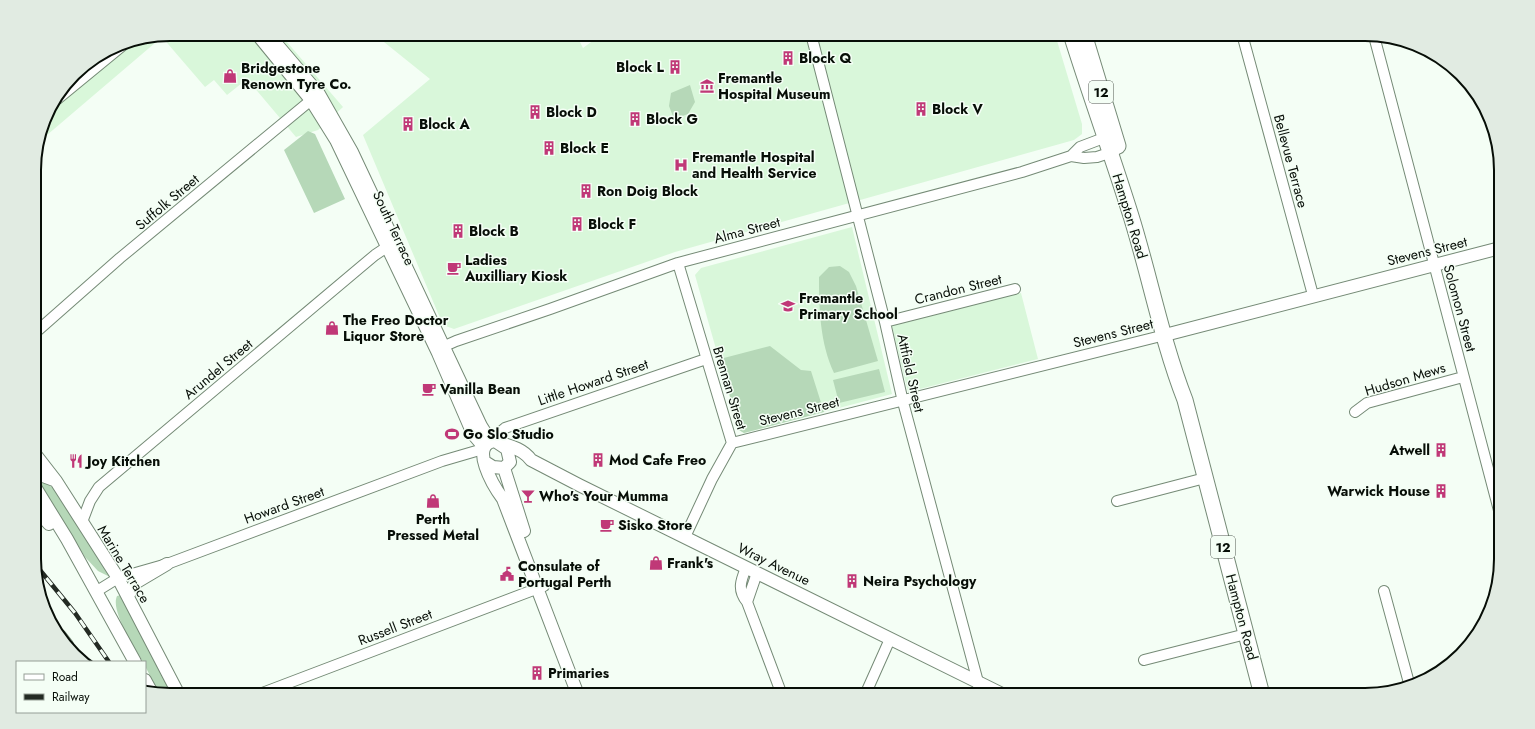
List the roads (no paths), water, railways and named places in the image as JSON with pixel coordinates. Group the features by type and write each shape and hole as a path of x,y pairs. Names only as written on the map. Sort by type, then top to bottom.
{"main road":[{"name":"Hampton Road","path":"1074,41 1115,152 1169,334 1180,365 1185,400 1260,688"},
{"name":"Hampton Road","path":"1086,41 1109,136"}],"street":[{"name":"South Terrace","path":"271,41 315,97 352,152 440,348 473,434 490,444 507,449 506,465"},
{"name":"Attfield Street","path":"813,41 903,402 978,688"},
{"name":"Bellevue Terrace","path":"1244,41 1313,295"},
{"name":"Solomon Street","path":"1375,42 1494,492"},
{"path":"76,82 104,60"},
{"name":"South Terrace","path":"315,97 387,247 440,348"},
{"name":"Suffolk Street","path":"41,328 120,258 315,97"},
{"name":"Alma Street","path":"1071,156 1080,147 1109,136"},
{"name":"Alma Street","path":"440,348 456,341 550,310 678,263 856,214 1016,174 1071,156 1084,158 1115,152"},
{"name":"Arundel Street","path":"82,522 90,501 99,487 363,265 387,247"},
{"name":"Stevens Street","path":"732,443 903,402 1494,250"},
{"name":"Brennan Street","path":"678,263 732,443 712,479 685,537"},
{"name":"Crandon Street","path":"884,322 1015,289"},
{"name":"Little Howard Street","path":"490,444 505,428 706,359"},
{"name":"Hudson Mews","path":"1355,412 1367,403 1463,377"},
{"path":"490,444 485,462 490,481 502,499 583,688"},
{"name":"Wray Avenue","path":"490,444 509,445 527,454 531,460 990,688"},
{"name":"Howard Street","path":"97,591 118,578 167,564 490,444"},
{"path":"485,462 493,467 531,460"},
{"name":"Marine Terrace","path":"41,462 56,481 118,578 175,688"},
{"path":"506,465 519,519 576,688"},
{"path":"41,475 56,481"},
{"path":"1117,501 1205,478"},
{"path":"41,497 97,591 134,661"},
{"path":"41,515 49,524 67,539"},
{"path":"128,596 135,583 167,564"},
{"path":"746,568 740,581 740,589 742,596 747,602 779,688"},
{"path":"747,602 757,573"},
{"name":"Russell Street","path":"275,688 541,587"},
{"path":"1384,591 1408,680"},
{"path":"1144,660 1246,634"},
{"path":"868,688 890,639"}],"railway":[{"path":"42,572 75,613 108,661"}],"place":[{"name":"Block Q","path":"788,58"},
{"name":"Block L","path":"675,67"},
{"name":"Bridgestone Renown Tyre Co.","path":"230,76"},
{"name":"Fremantle Hospital Museum","path":"707,86"},
{"name":"Block V","path":"921,109"},
{"name":"Block D","path":"535,112"},
{"name":"Block G","path":"635,119"},
{"name":"Block A","path":"408,124"},
{"name":"Block E","path":"549,148"},
{"name":"Fremantle Hospital and Health Service","path":"681,165"},
{"name":"Ron Doig Block","path":"586,191"},
{"name":"Block F","path":"577,224"},
{"name":"Block B","path":"458,231"},
{"name":"Ladies Auxilliary Kiosk","path":"454,268"},
{"name":"Fremantle Primary School","path":"788,306"},
{"name":"The Freo Doctor Liquor Store","path":"332,328"},
{"name":"Vanilla Bean","path":"429,389"},
{"name":"Go Slo Studio","path":"452,434"},
{"name":"Atwell","path":"1441,450"},
{"name":"Mod Cafe Freo","path":"598,460"},
{"name":"Joy Kitchen","path":"76,461"},
{"name":"Warwick House","path":"1441,491"},
{"name":"Who's Your Mumma","path":"528,496"},
{"name":"Perth Pressed Metal","path":"433,501"},
{"name":"Sisko Store","path":"607,525"},
{"name":"Frank's","path":"656,563"},
{"name":"Consulate of Portugal Perth","path":"507,574"},
{"name":"Neira Psychology","path":"852,581"},
{"name":"Primaries","path":"537,673"}]}
